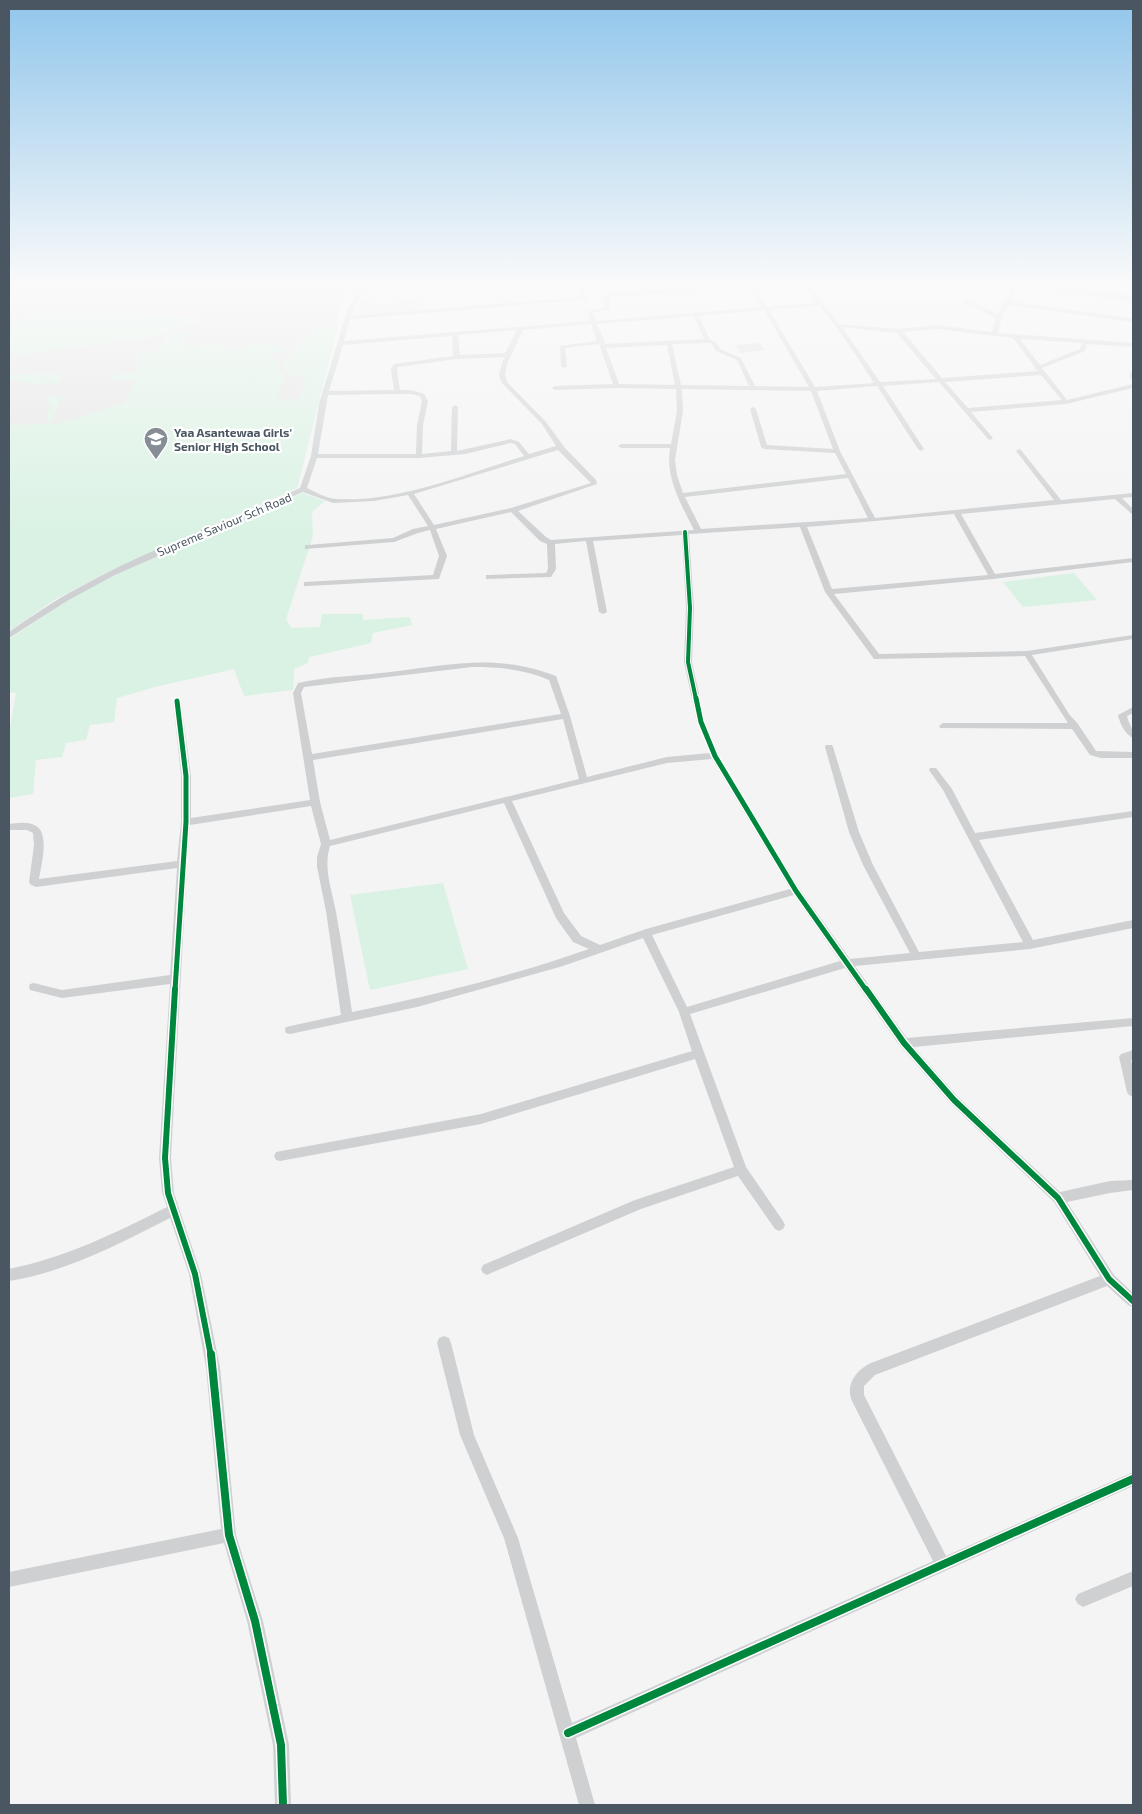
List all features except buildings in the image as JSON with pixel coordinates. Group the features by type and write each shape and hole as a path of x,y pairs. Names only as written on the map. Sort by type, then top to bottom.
{"street":[{"name":"Supreme Saviour Sch Road","path":"9,636 66,597 103,578 203,532 303,490 314,456 322,404 334,368"},
{"path":"395,368 396,393"},
{"path":"308,547 394,540 416,531 513,510 594,484 594,481 560,447 544,423 506,388 502,368"},
{"path":"610,368 617,386"},
{"path":"675,368 679,419 673,446 672,465 680,495 698,531"},
{"path":"744,368 752,387"},
{"path":"801,368 813,388 849,476 873,520"},
{"path":"868,368 921,449"},
{"path":"930,368 990,438"},
{"path":"555,388 617,386 813,388 940,380 1039,370 1044,368"},
{"path":"1039,370 1066,402"},
{"path":"1133,373 1133,378"},
{"path":"966,410 1066,402 1133,386"},
{"path":"326,393 418,393 424,398 420,425 419,456"},
{"path":"454,452 455,407"},
{"path":"753,409 764,447 838,452"},
{"path":"314,456 419,456 465,452 511,441 517,444 528,457"},
{"path":"621,446 673,446"},
{"path":"303,490 333,501 358,501 410,493 560,447"},
{"path":"1018,451 1059,502"},
{"path":"680,495 849,476"},
{"path":"307,584 436,577 443,556 432,527 410,493"},
{"path":"547,541 803,526 1133,495"},
{"path":"1116,496 1133,513"},
{"path":"489,578 548,575 552,569 547,541 513,510"},
{"path":"956,512 993,578"},
{"path":"803,526 828,592 877,657 1027,652 1133,637"},
{"path":"685,532 690,608 688,662 701,722 715,756 796,891 904,1043 954,1100 1058,1198 1109,1279 1133,1301"},
{"path":"589,540 603,612"},
{"path":"828,592 993,578 1133,560"},
{"path":"1027,652 1066,716 1093,753 1101,755 1133,755"},
{"path":"347,1017 332,911 322,867 322,856 326,844 315,802 297,693 301,685 480,664 517,666 540,672 552,678 566,716 584,781"},
{"path":"177,701 186,776 186,822 165,1158 168,1193 195,1274 213,1367 229,1535 256,1621 281,1745 283,1805"},
{"path":"1133,710 1122,714 1124,723 1133,735"},
{"path":"307,758 566,716"},
{"path":"943,726 1075,726"},
{"path":"829,748 854,832 868,865 917,957"},
{"path":"326,844 683,757 715,756"},
{"path":"933,770 947,789 1030,945"},
{"path":"506,800 560,915 577,939 599,949"},
{"path":"186,822 315,802"},
{"path":"973,837 1133,814"},
{"path":"9,827 32,828 36,831 40,846 34,874 34,882 36,883 182,864"},
{"path":"290,1030 417,1003 563,962 646,933 796,891"},
{"path":"684,1012 847,963 1030,945 1133,924"},
{"path":"646,933 684,1012 740,1170 779,1225"},
{"path":"34,987 62,994 175,979"},
{"path":"904,1043 1133,1022"},
{"path":"280,1156 481,1119 698,1054"},
{"path":"1133,1055 1125,1057 1125,1062 1133,1092"},
{"path":"487,1268 639,1204 740,1170"},
{"path":"1058,1198 1110,1187 1133,1185"},
{"path":"9,1275 27,1272 64,1261 109,1242 174,1210"},
{"path":"942,1564 857,1396 857,1383 871,1370 1109,1279"},
{"path":"444,1343 468,1435 510,1538 568,1733 587,1805"},
{"path":"568,1733 1133,1479"},
{"path":"9,1580 229,1535"},
{"path":"1083,1599 1133,1580"}],"shaded area":[{"name":"Yaa Asantewaa Girls' Senior High School","path":"9,368 326,368 297,488 103,574 54,600 9,631"}],"green space":[{"name":"Yaa Asantewaa Girls' Senior High School","path":"137,368 278,368 284,377 276,399 299,399 306,377 291,376 284,370 284,368 328,368 297,488 103,574 54,600 9,631 9,425 59,423 125,402 136,379 112,380 113,374 137,372"},
{"path":"63,372 59,383 32,384 9,379 9,375"},
{"path":"62,396 53,419 48,422 46,419 51,404 46,404 48,397"},
{"path":"303,493 325,501 312,512 313,536 286,619 291,628 320,627 322,614 363,614 363,620 410,617 412,625 373,633 371,643 309,657 308,663 294,669 293,690 244,696 234,669 155,687 117,698 114,722 90,725 86,740 66,743 62,757 36,760 33,794 9,798 9,732 16,693 9,692 9,639 85,589"},
{"path":"1074,573 1097,600 1023,607 1003,582"},
{"path":"443,883 468,969 370,990 350,895"}],"cycle path":[{"path":"685,532 690,608 688,662 701,722 715,756 796,891 904,1043 954,1100 1058,1198 1109,1279 1133,1301"},
{"path":"177,701 186,776 186,822 165,1158 168,1193 195,1274 213,1367 229,1535 255,1621 281,1745 283,1805"},
{"path":"568,1733 1133,1479"}],"place":[{"name":"Yaa Asantewaa Girls' Senior High School","path":"156,460"}]}
